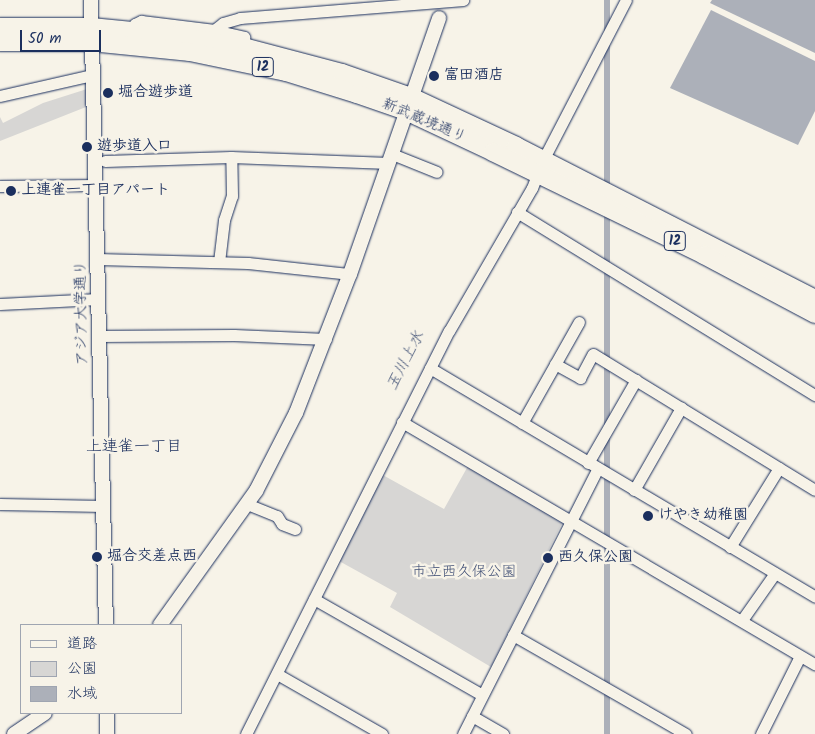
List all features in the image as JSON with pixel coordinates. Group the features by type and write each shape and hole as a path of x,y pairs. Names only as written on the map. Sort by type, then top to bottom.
{"main road":[{"name":"新武蔵境通り","path":"0,27 91,34 239,61 408,104"},
{"name":"新武蔵境通り","path":"0,42 134,30 245,47 342,73 815,299"},
{"name":"新武蔵境通り","path":"539,166 815,314"}],"street":[{"name":"アジア大学通り","path":"91,0 106,624"},
{"path":"318,0 319,12"},
{"path":"214,30 223,23 240,18 463,0"},
{"path":"246,734 402,422 517,212 626,0"},
{"path":"161,624 247,504 296,413 350,274 408,104 446,2"},
{"path":"134,30 134,24 141,21 214,30 244,37 245,47"},
{"path":"0,96 92,75"},
{"path":"219,262 224,220 232,196 231,157"},
{"path":"105,161 231,157 391,158 437,172"},
{"path":"0,186 95,185"},
{"path":"517,212 815,395"},
{"path":"97,259 219,262 350,274"},
{"path":"0,304 98,299"},
{"path":"522,423 579,322"},
{"path":"99,336 234,335 326,339"},
{"path":"555,364 580,378 593,354 815,490"},
{"path":"430,368 815,597"},
{"path":"463,734 570,522 593,465 636,380"},
{"path":"634,490 681,408"},
{"path":"402,422 815,664"},
{"path":"730,547 779,468"},
{"path":"0,504 103,506"},
{"path":"247,504 277,516 282,524 295,529"},
{"path":"742,620 775,573"},
{"path":"314,599 482,695"},
{"path":"513,635 686,734"},
{"path":"761,734 800,656"},
{"path":"277,674 382,734"},
{"path":"14,734 44,714"},
{"path":"107,714 107,734"},
{"path":"472,716 503,734"},
{"path":"358,734 363,723"}],"green space":[{"path":"87,89 86,107 0,141 0,117 3,123 43,103"},
{"name":"市立西久保公園","path":"468,466 563,521 491,667 390,607 397,593 339,561 381,474 444,509"}],"water":[{"path":"604,0 610,0 610,734 604,734"},
{"path":"712,0 815,0 815,53 710,3"},
{"path":"711,10 815,61 815,111 798,145 670,88"}],"pier":[{"path":"533,130 542,135 513,186 504,182"}],"place":[{"name":"富田酒店","path":"434,76"},
{"name":"堀合遊歩道","path":"108,93"},
{"name":"遊歩道入口","path":"87,147"},
{"name":"上連雀一丁目アパート","path":"11,191"},
{"name":"けやき幼稚園","path":"648,516"},
{"name":"堀合交差点西","path":"97,557"},
{"name":"西久保公園","path":"548,558"}],"district":[{"name":"上連雀一丁目","path":"134,447"}],"water label":[{"name":"玉川上水","path":"406,361"}]}
